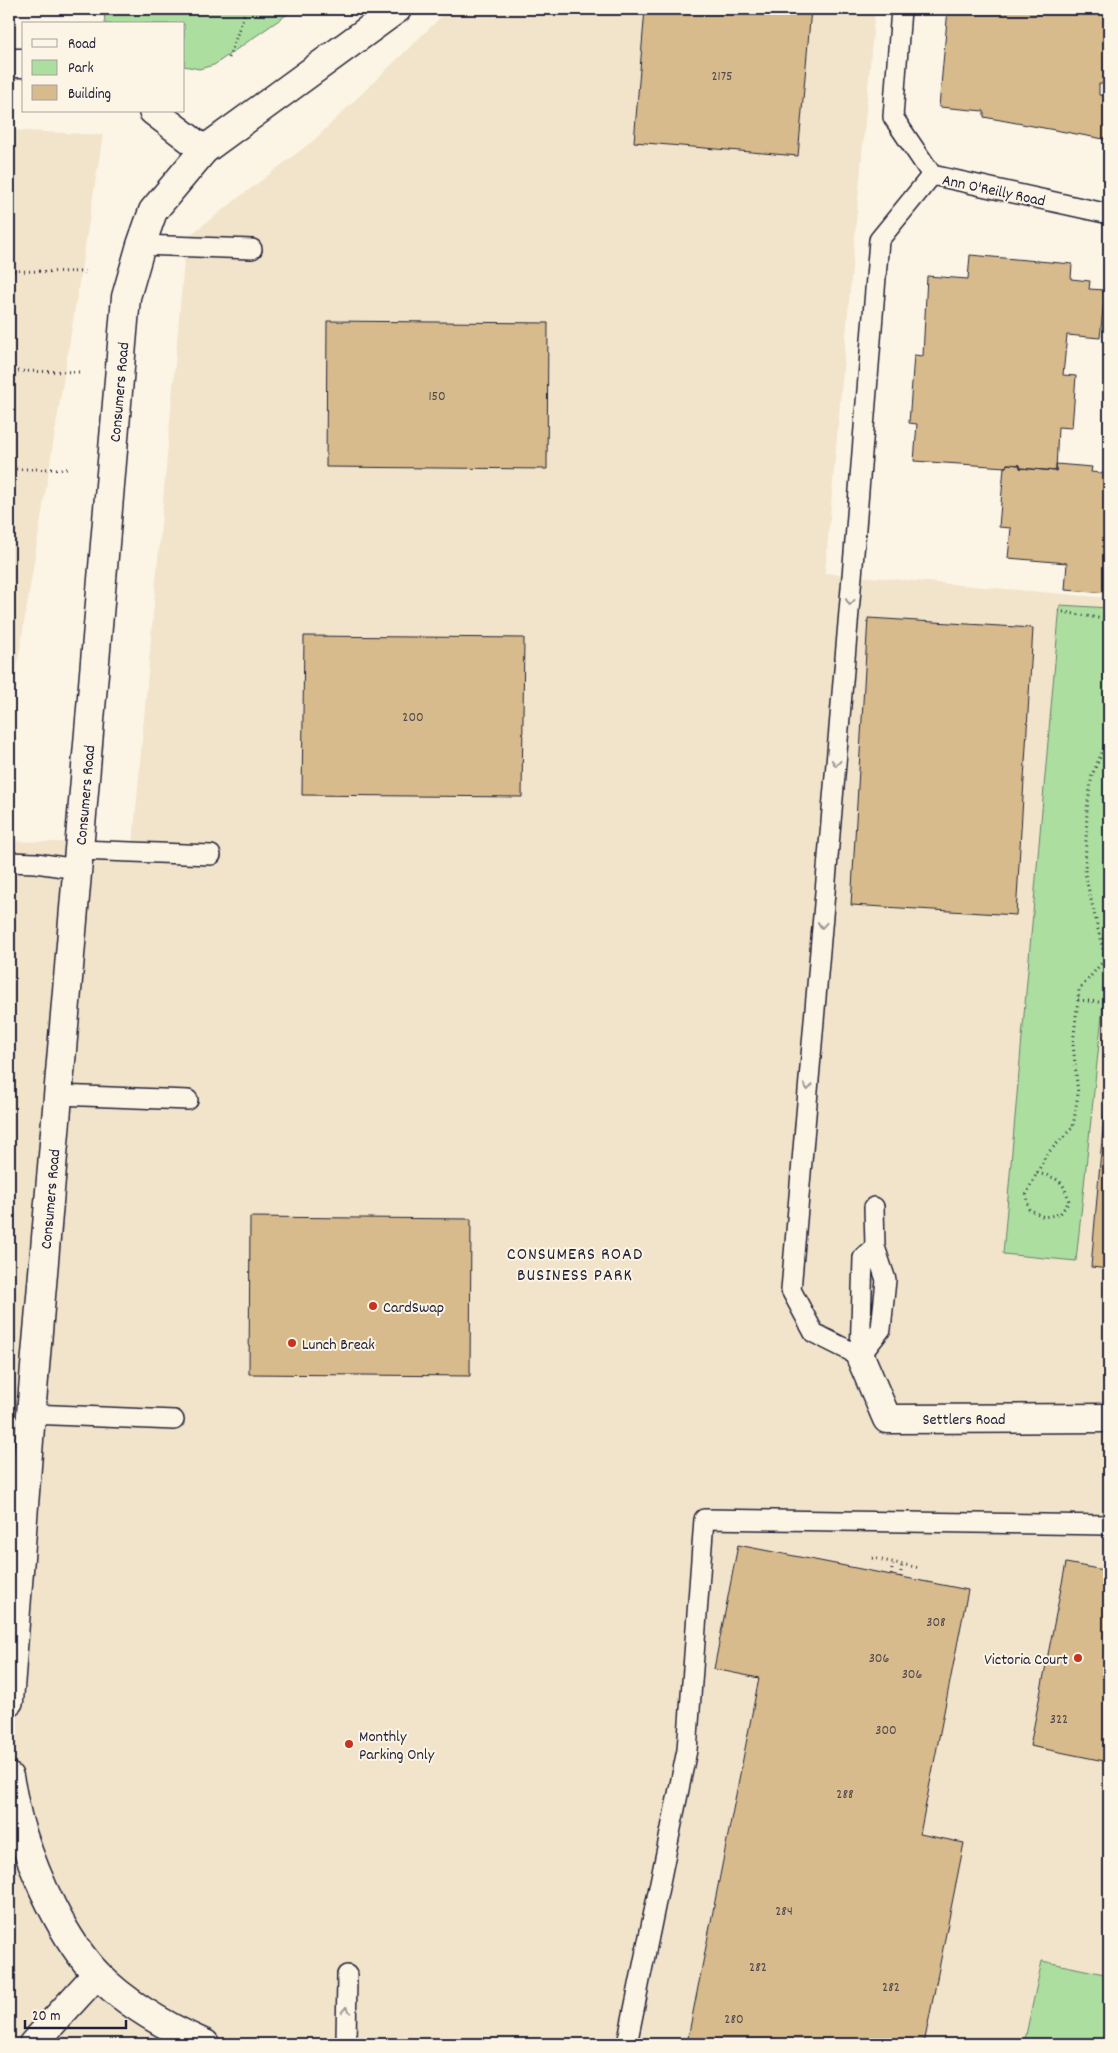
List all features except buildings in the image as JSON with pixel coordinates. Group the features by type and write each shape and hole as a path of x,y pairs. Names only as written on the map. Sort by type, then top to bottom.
{"street":[{"name":"Consumers Road","path":"9,1701 15,1538 31,1414 126,297 140,245 153,211 204,150 397,9"},
{"path":"9,63 22,63"},
{"path":"154,112 204,150"},
{"name":"Settlers Road","path":"860,1356 887,1418 1109,1418"},
{"path":"9,1777 22,1833 46,1896 72,1943 97,1974 138,2007 167,2027 205,2044"},
{"path":"33,2044 97,1974"}],"lane":[{"path":"901,9 893,117 932,175"},
{"name":"Ann O'Reilly Road","path":"860,1356 814,1333 791,1290 879,240 932,175 1109,214"},
{"path":"140,245 252,249"},
{"path":"9,862 36,863 211,855"},
{"path":"58,1094 188,1100"},
{"path":"860,1356 881,1329 886,1280 875,1247 874,1207"},
{"path":"31,1414 174,1420"},
{"path":"627,2044 687,1750 704,1519 1109,1525"},
{"path":"346,2044 347,1975"}],"path":[{"path":"229,58 246,9"},
{"path":"14,271 89,272"},
{"path":"12,371 79,372"},
{"path":"16,469 69,469"},
{"path":"1058,611 1109,620"},
{"path":"1104,960 1085,874 1088,809 1092,775 1106,744 1109,742"},
{"path":"1038,1173 1056,1178 1066,1188 1069,1202 1060,1214 1044,1217 1029,1209 1026,1195 1046,1155 1073,1127 1078,1094 1073,1044 1078,990 1104,960 1109,960"},
{"path":"1078,1000 1109,1003"},
{"path":"872,1558 920,1568"},
{"path":"891,1575 893,1562"},
{"path":"900,1577 902,1565"}],"shaded area":[{"path":"449,9 875,9 825,573 1109,598 1109,2044 9,2044 9,841 133,844 186,238 314,140"},
{"path":"9,130 103,135 9,717"}],"green space":[{"path":"104,9 295,9 214,65 199,69 185,66 185,22 105,22"},
{"path":"1060,605 1109,608 1109,978 1106,978 1076,1261 1003,1254"},
{"path":"1042,1961 1109,1975 1109,2044 1024,2044"}],"place":[{"name":"CardSwap","path":"373,1306"},
{"name":"Lunch Break","path":"292,1343"},
{"name":"Victoria Court","path":"1078,1658"},
{"name":"Monthly Parking Only","path":"349,1744"}],"district":[{"name":"CONSUMERS ROAD BUSINESS PARK","path":"575,1263"}]}
